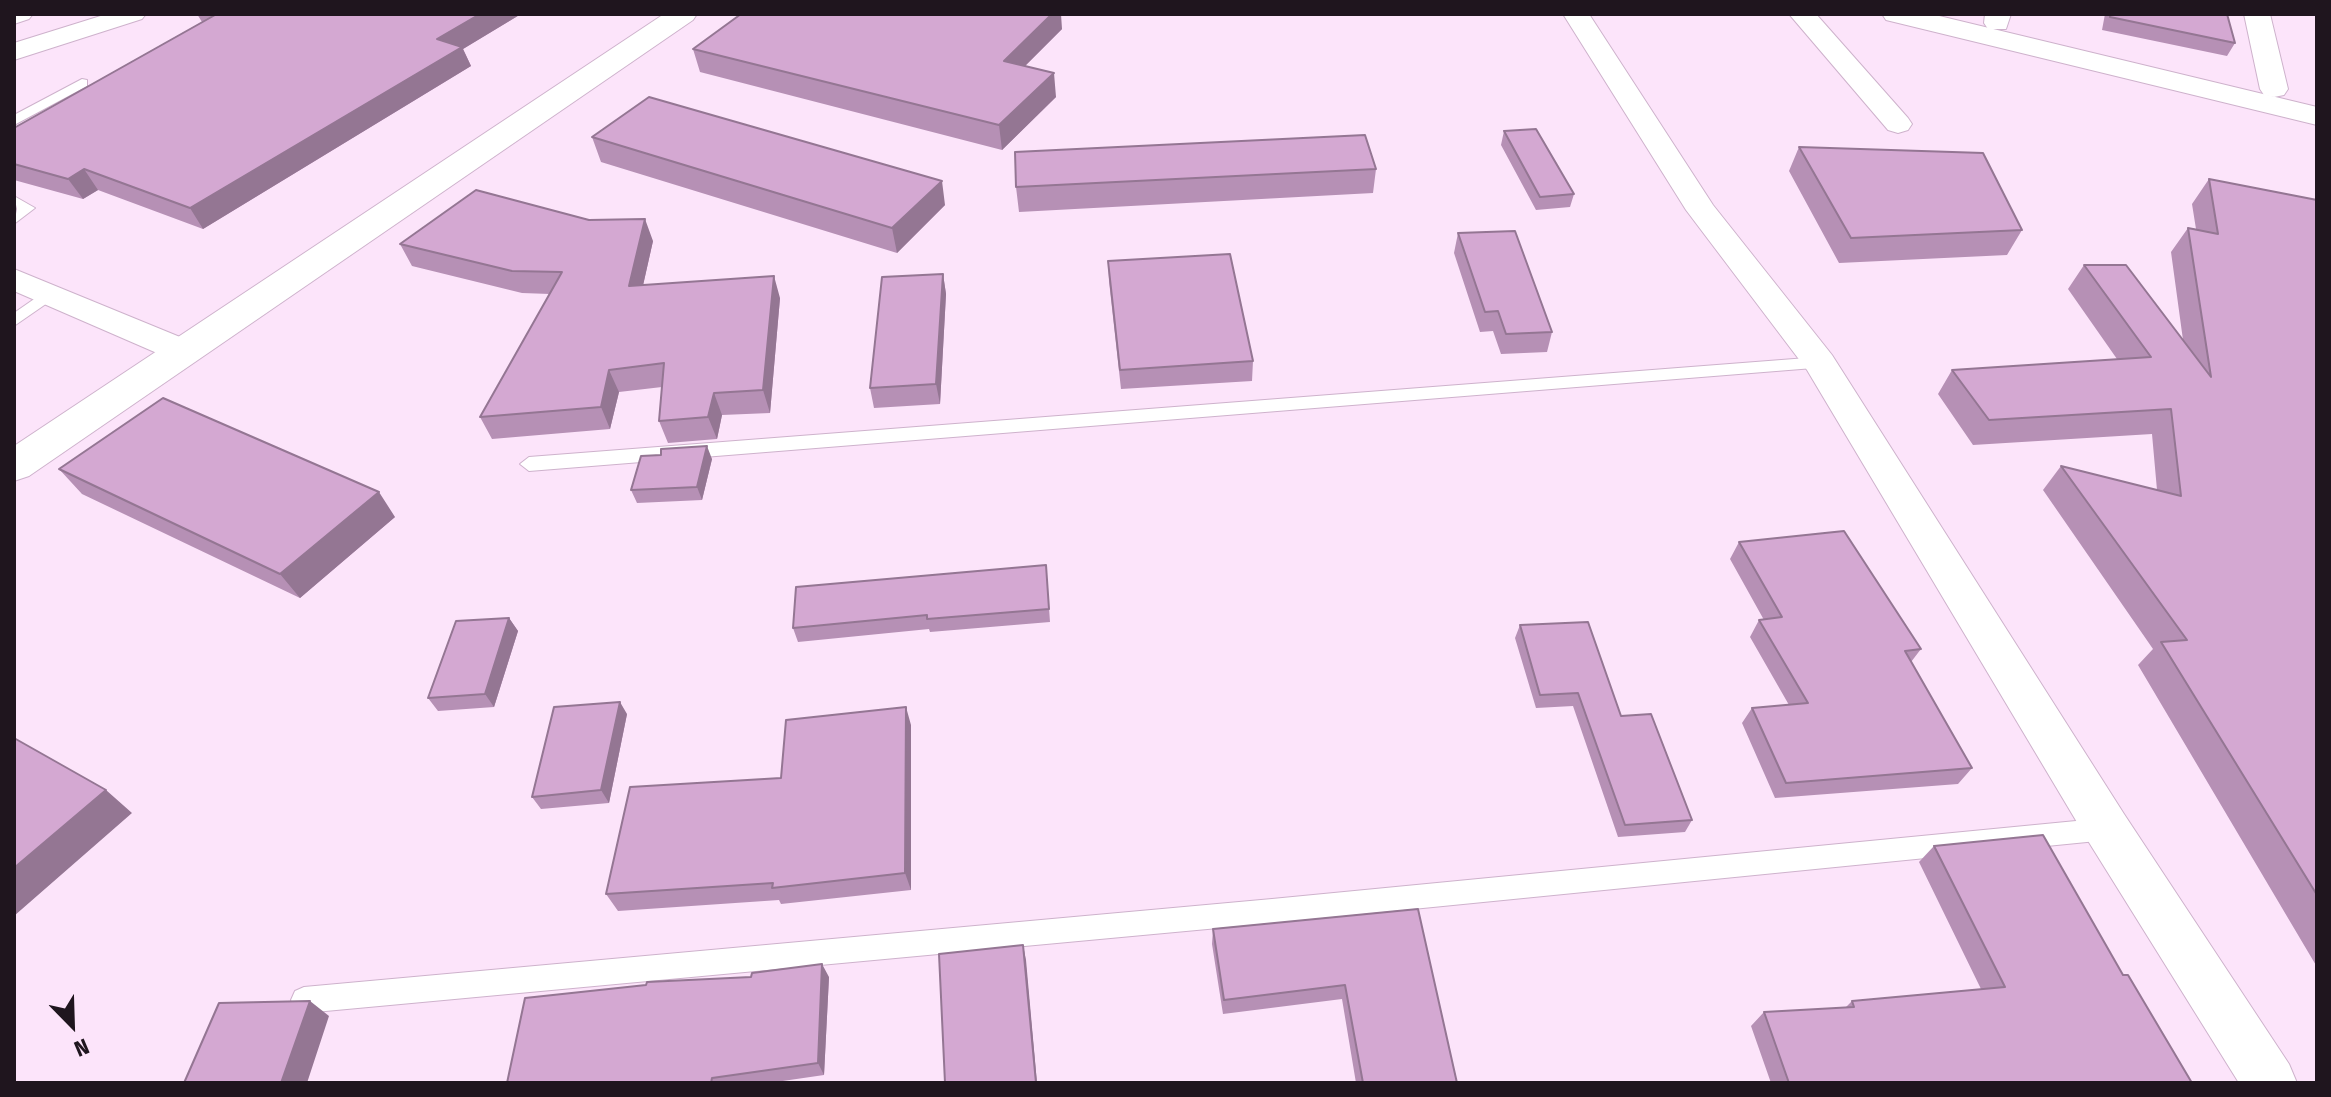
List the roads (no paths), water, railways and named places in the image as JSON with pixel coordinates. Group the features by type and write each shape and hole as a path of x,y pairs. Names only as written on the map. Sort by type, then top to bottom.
{"street":[{"path":"14,16 20,14"},
{"path":"14,52 133,14"},
{"path":"14,466 683,14"},
{"path":"1576,14 1701,210 1820,363 2107,829 2270,1083"},
{"path":"1802,14 1898,124"},
{"path":"1896,14 2317,116"},
{"path":"1961,14 1998,18 2317,100"},
{"path":"2257,14 2274,89"},
{"path":"14,279 185,352"}],"lane":[{"path":"14,121 82,83"},
{"path":"14,201 27,208 14,219"},
{"path":"14,321 50,293"},
{"path":"529,464 1820,363"},
{"path":"304,1000 1272,911 2107,829"}]}
